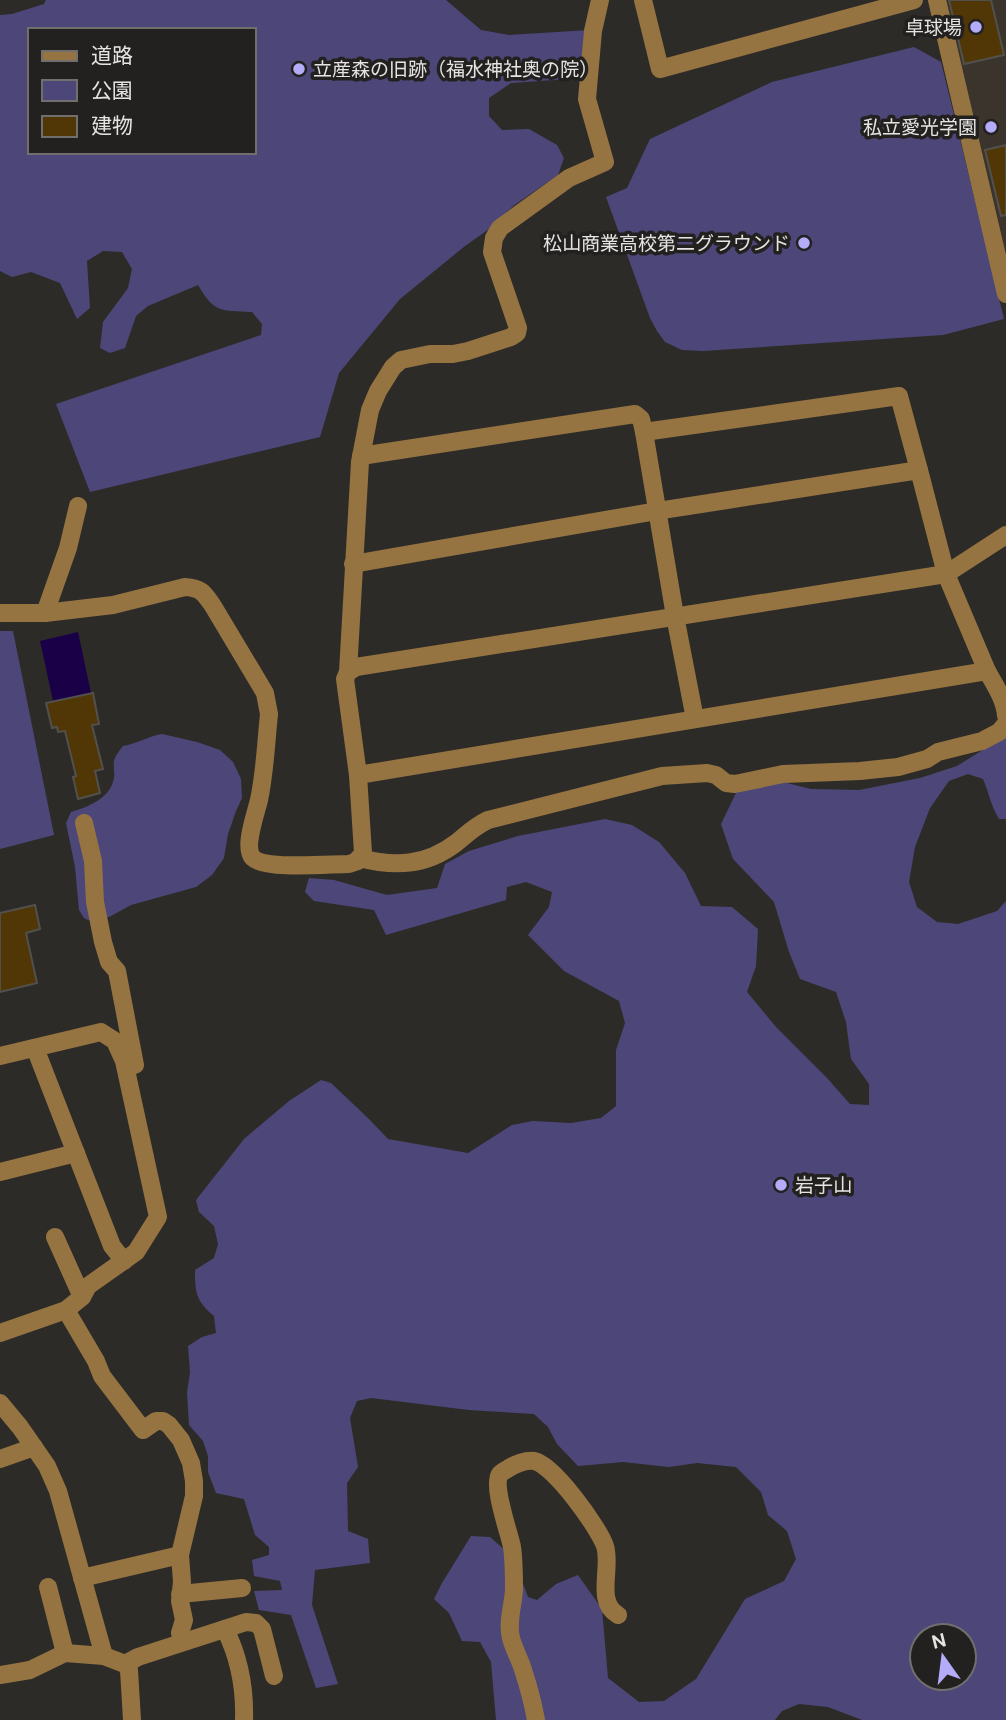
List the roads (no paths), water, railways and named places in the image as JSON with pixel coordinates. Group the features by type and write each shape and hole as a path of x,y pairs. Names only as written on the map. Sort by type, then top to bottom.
{"street":[{"path":"0,613 45,612 113,605 185,587 196,588 205,594 265,693 268,703 260,797 249,853 262,863 279,865 349,864 358,861 363,853 358,775 345,679 348,672 361,456 370,410 393,366 401,360 468,351 517,333 492,252 494,238 500,228 569,178 605,162 587,99 593,30 600,0"},
{"path":"643,0 660,69 914,0"},
{"path":"937,0 1006,294"},
{"path":"644,432 899,396 946,574 987,671 999,692 1006,716"},
{"path":"361,456 635,414 641,419 644,432 695,719"},
{"path":"353,564 657,511 919,470"},
{"path":"45,612 68,548 78,506"},
{"path":"348,672 356,667 946,574 1006,535"},
{"path":"358,775 987,671"},
{"path":"359,858 376,862 406,863 425,860 438,855 471,829 488,820 663,776 707,773 716,775 726,783 735,784 783,774 898,767 927,759 938,752 982,741 999,732 1006,724"},
{"path":"84,823 93,861 95,902 103,942 109,962 117,971 138,1077 138,1086 131,1094"},
{"path":"0,1056 101,1032 115,1041 120,1049 159,1217 136,1252 88,1286 82,1297 66,1310 0,1333"},
{"path":"34,1048 112,1245 124,1261"},
{"path":"0,1172 76,1153"},
{"path":"55,1237 82,1297"},
{"path":"66,1310 96,1360 102,1376 143,1430 156,1422 163,1421 169,1425 181,1440 191,1463 194,1496 180,1555 180,1594 184,1620 180,1633 182,1642"},
{"path":"0,1403 47,1466 58,1491 104,1656"},
{"path":"0,1459 34,1447"},
{"path":"536,1720 524,1672 511,1638 513,1560 497,1487 499,1475 510,1466 534,1461 545,1466 558,1477 600,1534 606,1549 607,1604 612,1612 618,1615"},
{"path":"82,1578 180,1555"},
{"path":"47,1587 65,1653"},
{"path":"180,1594 242,1588"},
{"path":"125,1664 138,1657 246,1622 256,1623 262,1629 274,1676"},
{"path":"225,1629 234,1647 239,1669 244,1720"},
{"path":"0,1675 30,1670 65,1653 104,1656 125,1664 129,1670 132,1720"}],"place":[{"name":"卓球場","path":"976,27"},
{"name":"立産森の旧跡（福水神社奥の院）","path":"299,69"},
{"name":"私立愛光学園","path":"991,127"},
{"name":"松山商業高校第二グラウンド","path":"804,243"},
{"name":"岩子山","path":"781,1185"}]}
